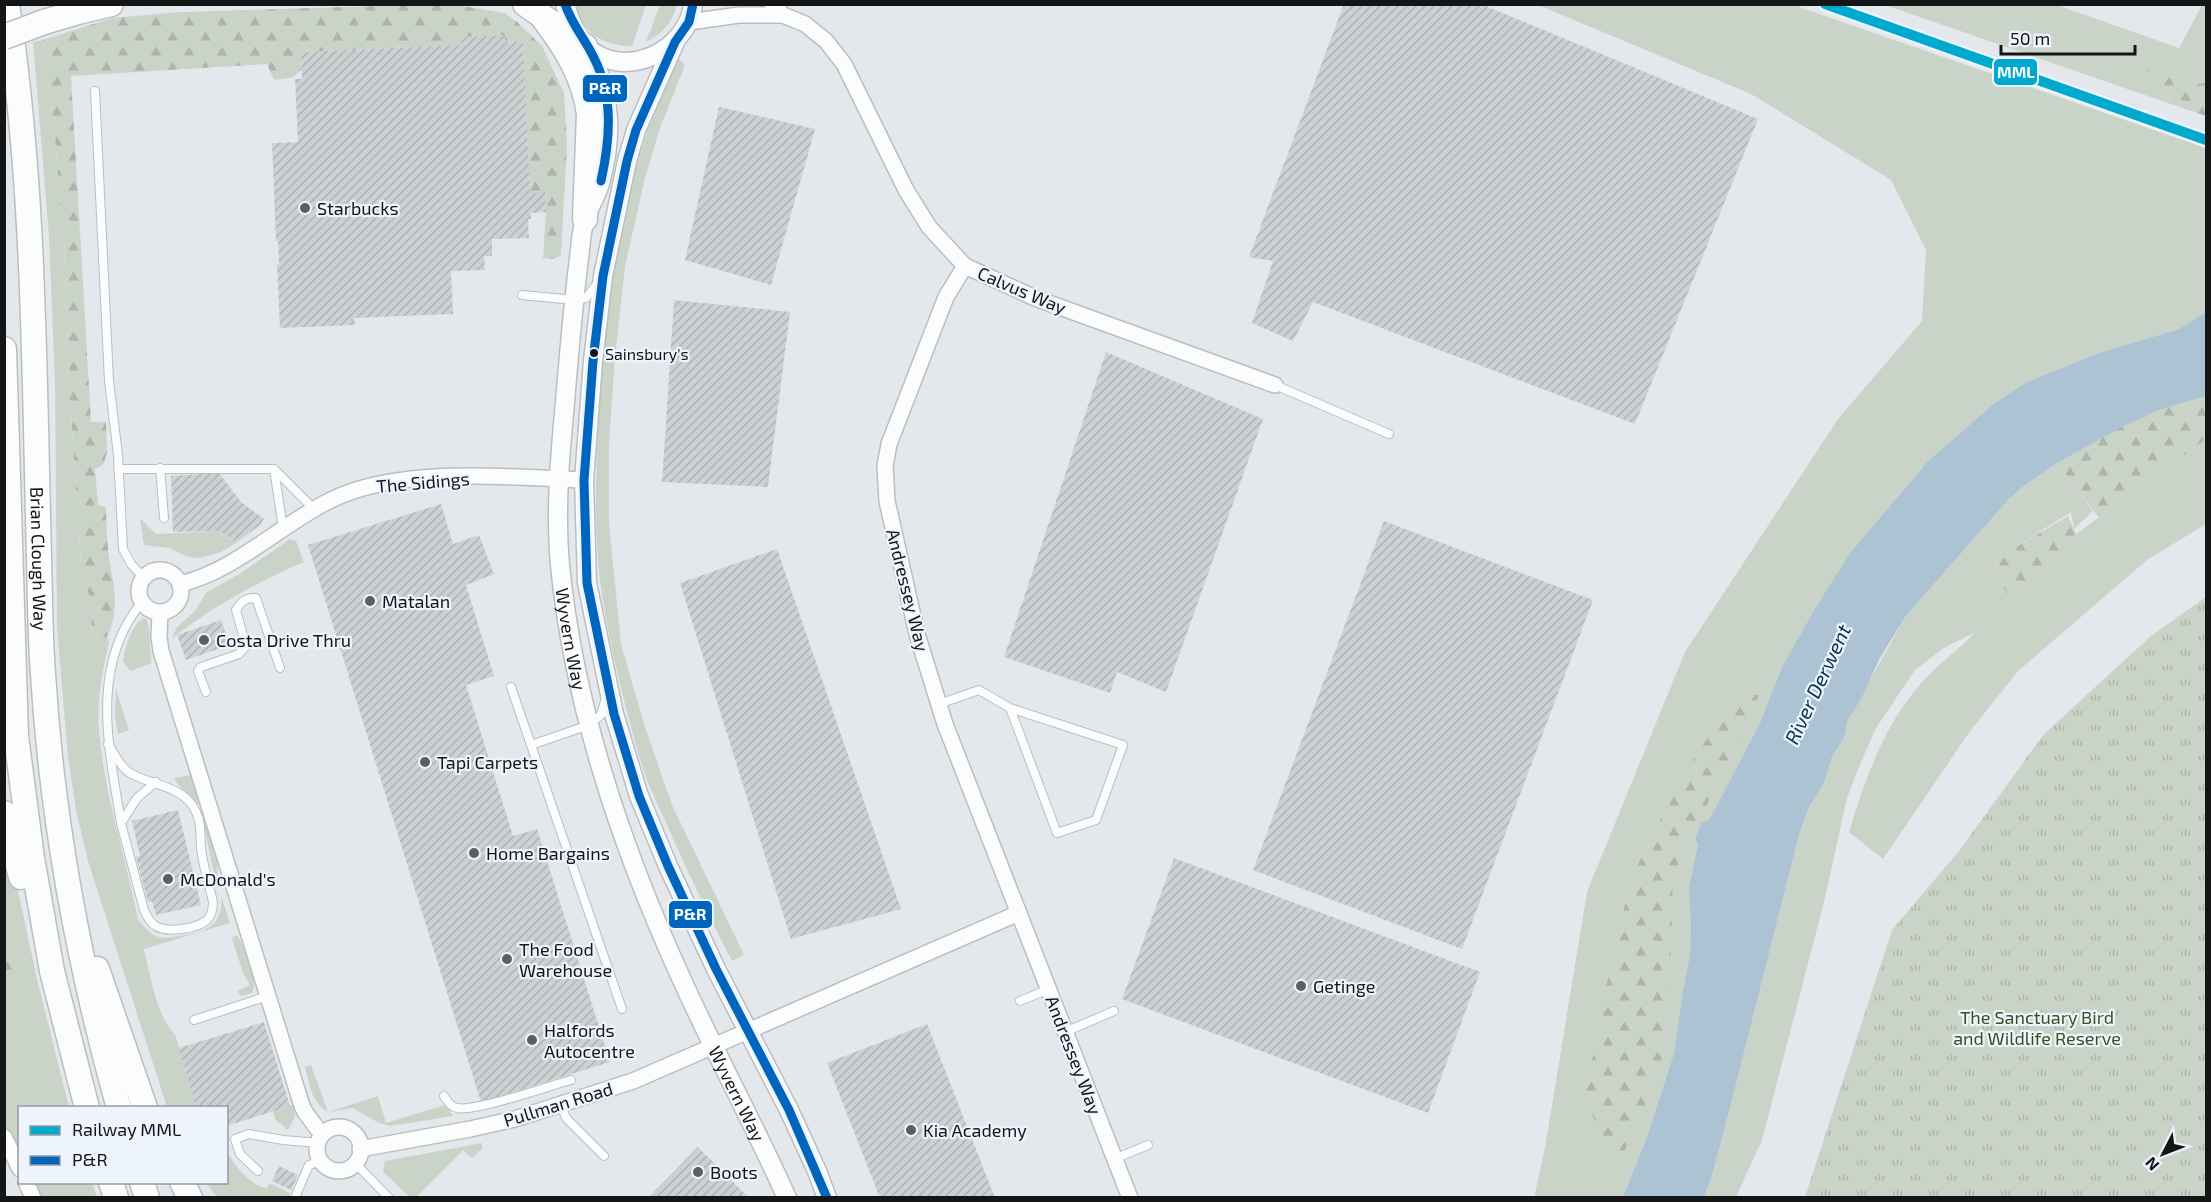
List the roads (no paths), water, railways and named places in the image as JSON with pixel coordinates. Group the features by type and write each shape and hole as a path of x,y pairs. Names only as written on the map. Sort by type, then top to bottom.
{"highway":[{"name":"Brian Clough Way","path":"7,4 24,150 30,251 43,674 53,794 78,942 96,1027 118,1106"},
{"path":"4,37 44,22 111,4"},
{"path":"534,12 587,47"},
{"path":"534,12 564,45 577,71 587,101 589,114 585,219"},
{"name":"Brian Clough Way","path":"4,349 16,736 32,858 52,971 87,1106"},
{"path":"4,813 22,883 52,971"},
{"path":"62,852 99,974 145,1106"}],"street":[{"name":"Wyvern Way","path":"565,4 570,21 600,72 607,98 610,139 600,185 585,219 574,300 558,479 560,558 567,618 589,725 630,856 678,972 787,1197"},
{"path":"587,47 600,56 626,62 653,57 675,42 691,13 739,15 778,10"},
{"name":"Calvus Way","path":"778,10 805,24 826,41 844,64 906,190 929,227 965,266 1035,298 1275,385"},
{"name":"Wyvern Way","path":"675,42 636,130 627,161 603,276 592,371 584,480 587,583 614,714 639,796 668,866 746,1030 789,1110 827,1197"},
{"name":"Andressey Way","path":"965,266 946,297 889,444 885,466 887,501 915,623 939,704 1130,1197"},
{"name":"The Sidings","path":"180,584 208,576 231,564 314,509 368,487 446,477 584,480"},
{"path":"154,571 166,571 172,574 180,584 180,597 177,603 166,611 153,611 142,602 140,590 144,578 154,571"},
{"path":"160,612 161,651 305,1112 320,1139"},
{"path":"746,1030 1019,913"},
{"name":"Pullman Road","path":"358,1156 561,1105 633,1081 746,1030"},
{"path":"333,1128 346,1128 356,1136 358,1156 351,1167 338,1171 326,1166 317,1152 320,1139 333,1128"},
{"path":"4,1137 18,1165"}],"lane":[{"path":"95,91 108,381 118,469 123,549 131,564 144,578"},
{"path":"522,295 574,300 586,298 603,276"},
{"path":"1275,385 1389,434"},
{"path":"160,468 164,518"},
{"path":"118,469 274,469 314,509"},
{"path":"274,469 283,528"},
{"path":"206,692 198,671 201,667 239,654 246,646 236,610 242,601 250,597 256,598 280,668"},
{"path":"108,744 127,771 156,782 186,798 197,814 201,826 201,850 213,902 212,914 204,922 165,930 150,922 144,910 121,823 108,744 106,716 112,660 120,637 142,602"},
{"path":"531,745 589,725 601,715 608,686"},
{"path":"511,687 622,1009"},
{"path":"939,704 979,690 1011,708 1123,745 1096,820 1057,833 1011,708"},
{"path":"121,823 136,798 156,782"},
{"path":"1020,1001 1049,989"},
{"path":"194,1020 268,996"},
{"path":"1065,1032 1114,1011"},
{"path":"444,1096 450,1104 457,1108 471,1107 490,1104 571,1080"},
{"path":"561,1105 566,1118 604,1156"},
{"path":"258,1171 240,1154 236,1139 249,1134 283,1140 320,1139"},
{"path":"1114,1159 1148,1145"},
{"path":"358,1156 388,1197"},
{"path":"296,1196 309,1165 321,1161"}],"water":[{"name":"River Derwent","path":"2206,312 2206,396 2159,410 2126,425 2057,463 2021,488 1905,617 1880,658 1862,697 1848,720 1844,738 1832,757 1824,783 1809,807 1799,835 1712,1176 1704,1197 1623,1197 1647,1137 1674,1053 1690,954 1689,886 1698,844 1695,839 1701,823 1709,820 1760,723 1782,667 1850,553 1928,461 1992,405 2027,382 2099,353 2179,329"}],"rail line":[{"name":"MML","path":"1825,4 2206,140"}],"place":[{"name":"Starbucks","path":"305,208"},
{"name":"Sainsbury's","path":"594,353"},
{"name":"Matalan","path":"370,601"},
{"name":"Costa Drive Thru","path":"204,640"},
{"name":"Tapi Carpets","path":"425,762"},
{"name":"Home Bargains","path":"474,853"},
{"name":"McDonald's","path":"168,879"},
{"name":"The Food Warehouse","path":"507,959"},
{"name":"Getinge","path":"1301,986"},
{"name":"Halfords Autocentre","path":"532,1040"},
{"name":"Kia Academy","path":"911,1130"},
{"name":"Boots","path":"698,1172"}],"park label":[{"name":"The Sanctuary Bird and Wildlife Reserve","path":"2037,1027"}]}
